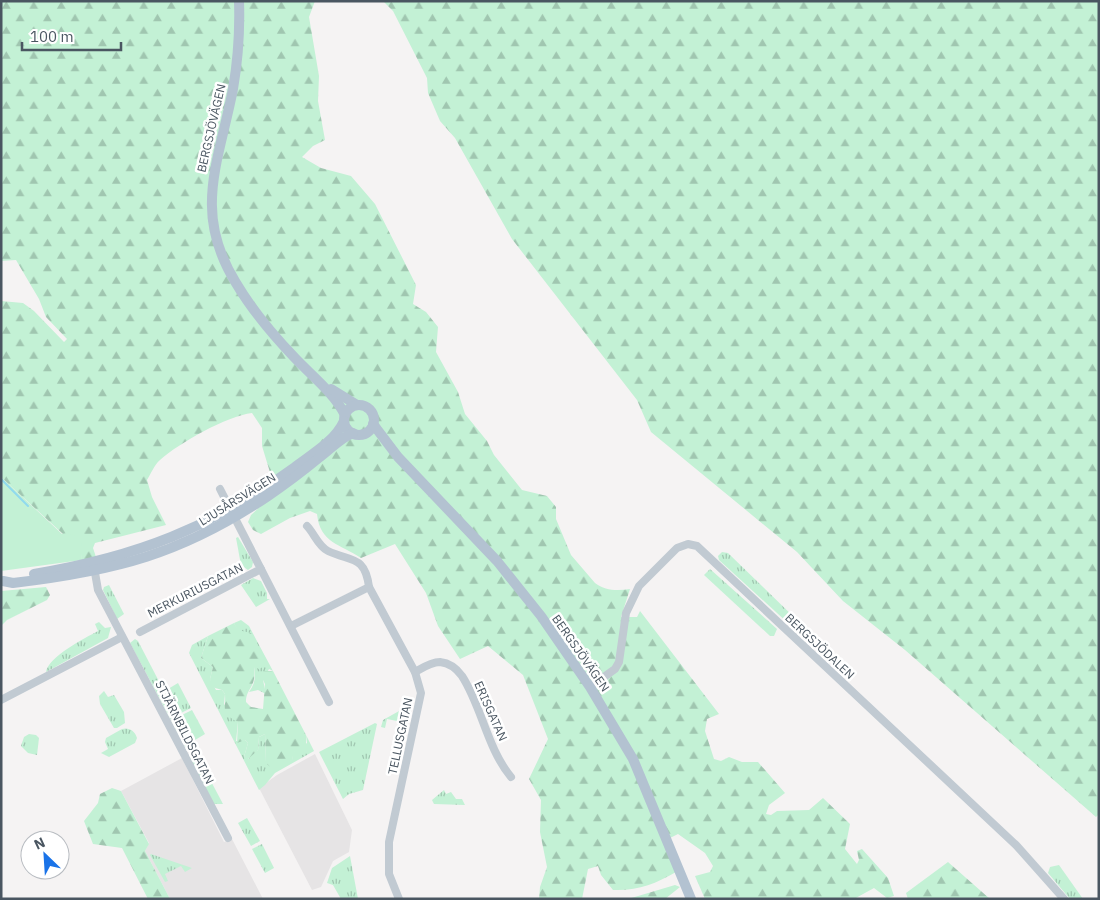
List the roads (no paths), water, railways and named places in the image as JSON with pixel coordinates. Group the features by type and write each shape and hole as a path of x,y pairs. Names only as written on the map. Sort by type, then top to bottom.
{"main road":[{"name":"BERGSJÖVÄGEN","path":"239,1 239,42 235,74 212,178 213,226 224,260 243,294 273,333 333,398 344,418 347,428 383,446 398,457"},
{"name":"BERGSJÖVÄGEN","path":"314,377 356,405 369,409 373,416 373,424 398,457 497,561 541,616 590,687 636,766 691,899"},
{"path":"344,418 349,408 356,405"},
{"name":"LJUSÅRSVÄGEN","path":"232,514 316,451 335,434 344,418"},
{"path":"357,434 368,431 373,424"},
{"name":"LJUSÅRSVÄGEN","path":"2,581 94,567 167,551 292,479 341,439 357,434"}],"street":[{"name":"MERKURIUSGATAN","path":"220,489 329,702"},
{"path":"291,626 369,586 363,566 348,557 327,550 307,526"},
{"name":"BERGSJÖDALEN","path":"590,687 615,669 619,662 626,613 639,586 677,548 688,544 697,546 1016,845 1064,899"},
{"name":"STJÄRNBILDSGATAN","path":"94,567 98,590 228,838"},
{"name":"MERKURIUSGATAN","path":"140,632 261,569"},
{"name":"TELLUSGATAN","path":"369,586 415,672 420,685 420,698 389,842 389,874 400,899"},
{"path":"1,700 122,636"},
{"name":"ERISGATAN","path":"415,672 440,662 451,665 458,672 468,688 489,737 511,777"}],"waterway":[{"path":"1,479 28,506"}]}
